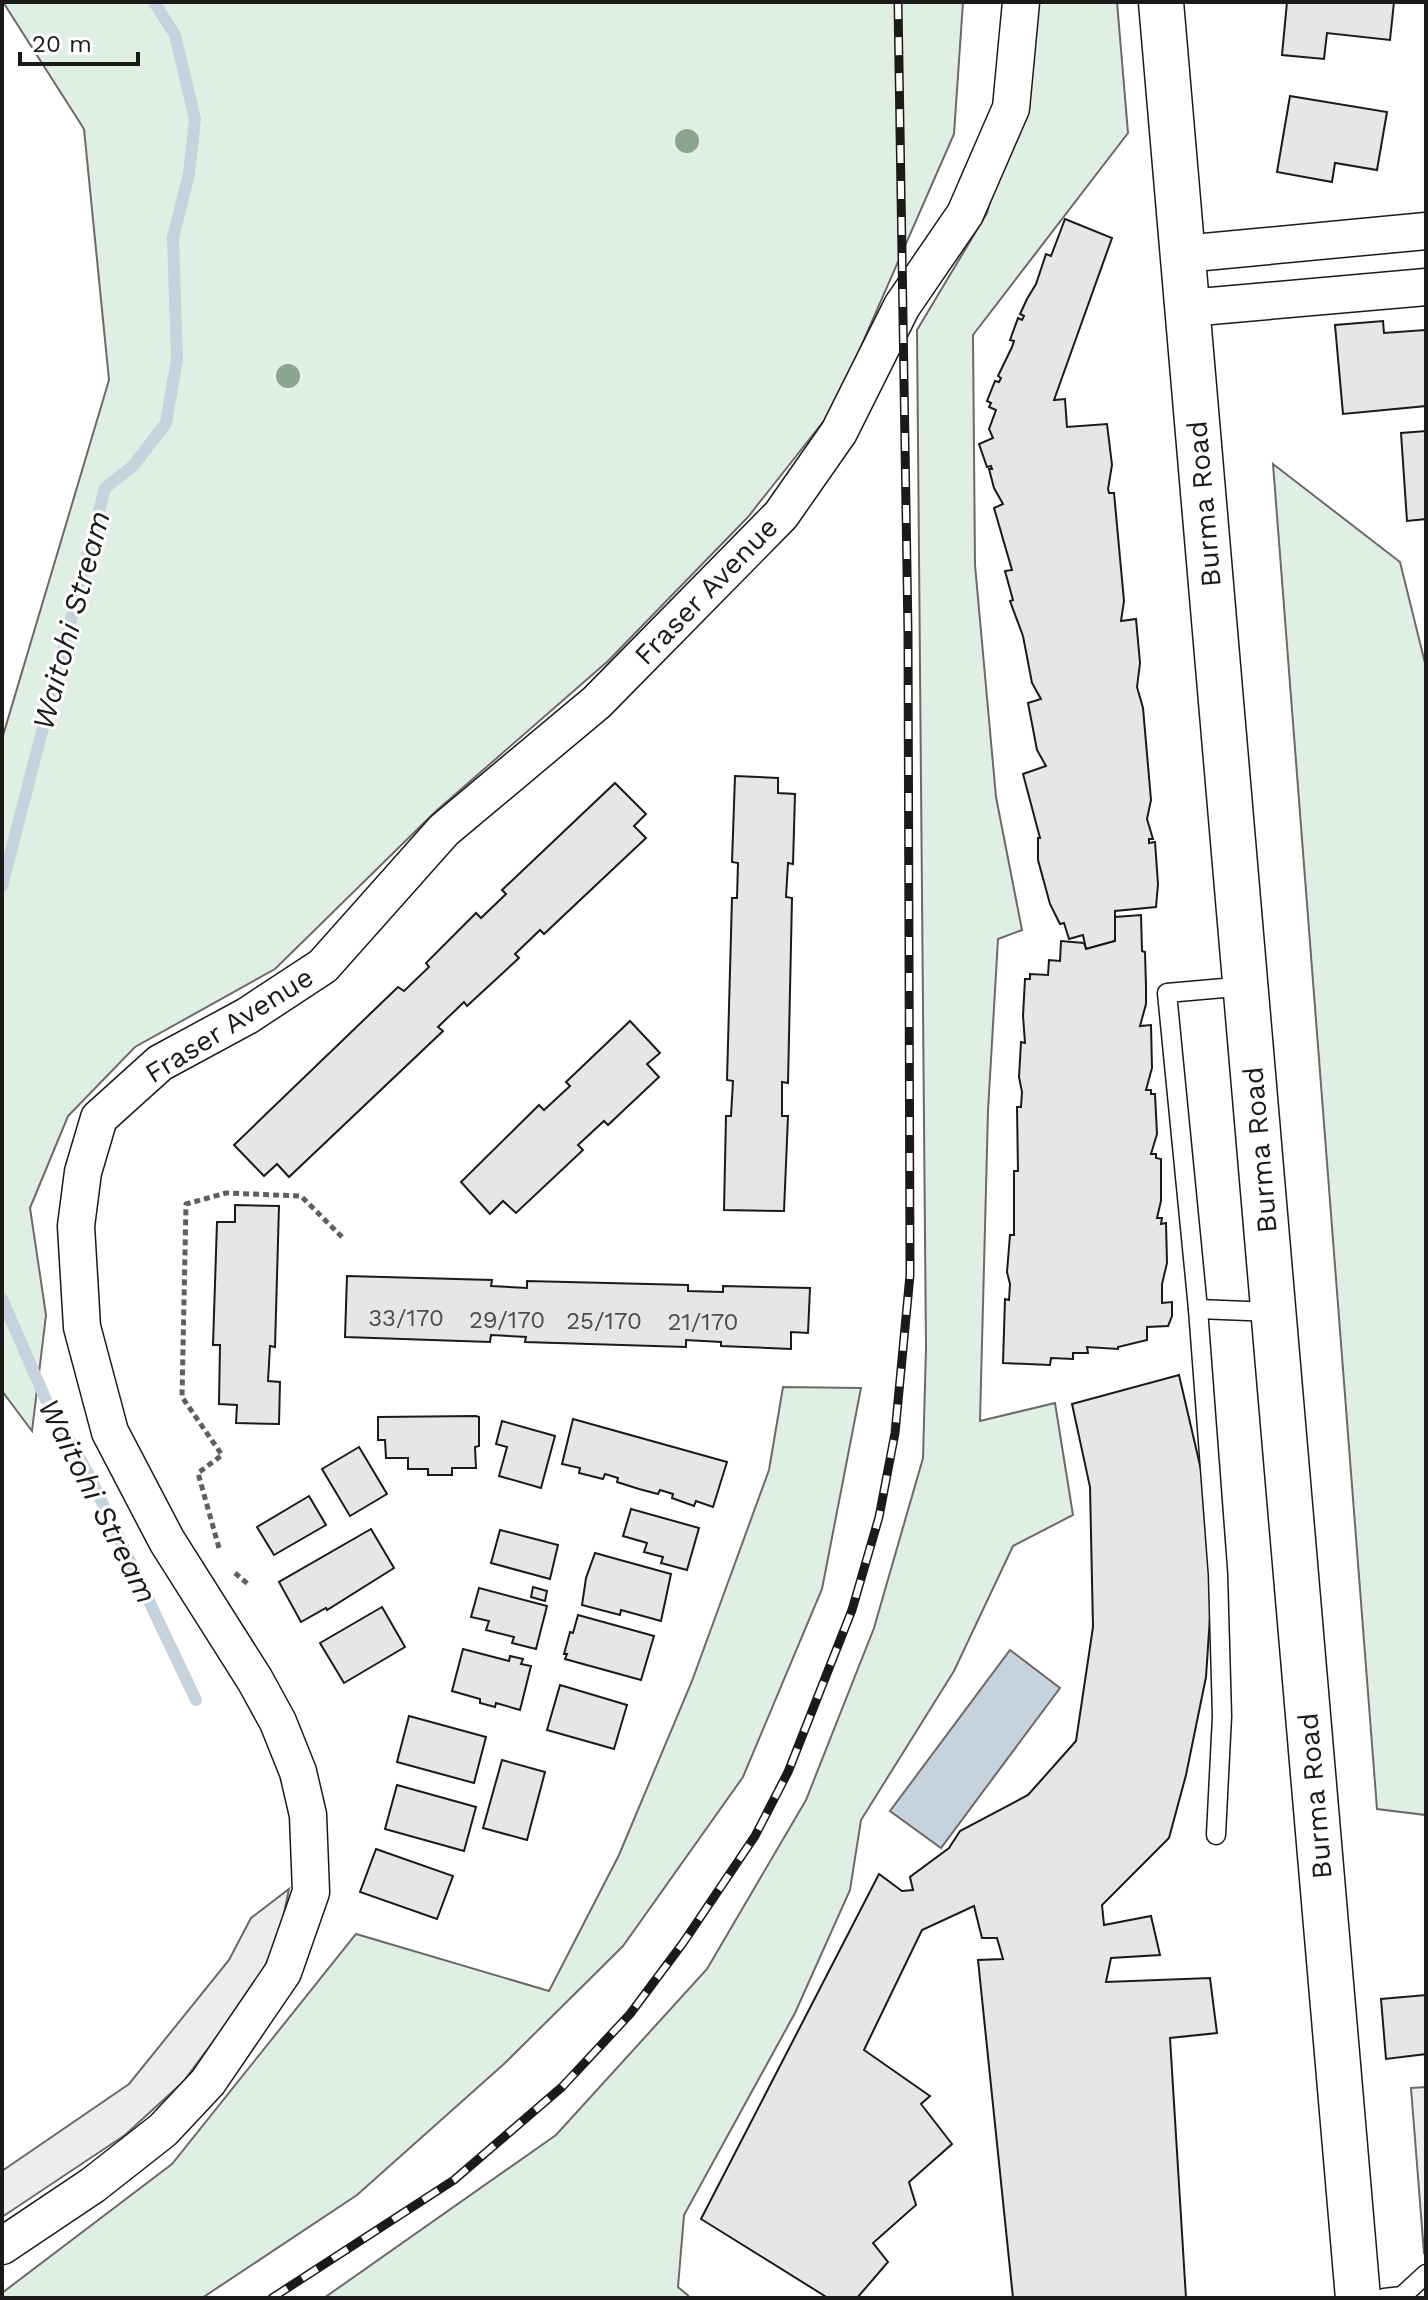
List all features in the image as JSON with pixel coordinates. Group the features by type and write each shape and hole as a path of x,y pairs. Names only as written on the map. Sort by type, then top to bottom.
{"main road":[{"name":"Burma Road","path":"1161,2 1358,2298"}],"street":[{"name":"Fraser Avenue","path":"2,2246 93,2185 163,2130 208,2082 283,1972 311,1892 308,1815 298,1772 278,1722 167,1541 110,1432 82,1327 76,1226 83,1172 99,1118 160,1063 247,1016 323,966 444,830 597,702 781,515 839,432 902,306 965,214 1011,108 1021,2"},
{"path":"1183,254 1426,231"},
{"path":"1188,308 1426,287"}],"lane":[{"path":"1216,1835 1222,1716 1218,1574 1198,1309 1167,993 1246,986"},
{"path":"1198,1309 1274,1312"},
{"path":"1384,2298 1402,2296 1426,2274"}],"path":[{"path":"220,1551 198,1473 222,1455 182,1397 186,1204 226,1193 301,1196 342,1237"},
{"path":"232,1570 249,1585"}],"green space":[{"path":"3,2 963,2 954,134 834,408 748,517 608,661 435,812 275,969 135,1047 68,1116 30,1208 46,1315 32,1431 2,1391 2,739 109,380 84,129"},
{"path":"1035,2 1117,2 1128,133 973,335 975,565 996,797 1022,930 998,939 988,1111 980,1421 1055,1403 1073,1515 1013,1546 954,1671 861,1820 850,1890 795,2013 684,2215 678,2287 691,2298 324,2298 556,2135 707,1969 806,1800 874,1628 923,1458 926,1348 917,330 987,213 1031,52"},
{"path":"1273,464 1400,562 1426,667 1426,1815 1377,1809"},
{"path":"783,1387 861,1388 822,1589 743,1777 623,1946 505,2063 357,2195 202,2298 2,2298 2,2293 172,2164 356,1934 549,1991 619,1855 692,1681 769,1470"}],"shaded area":[{"path":"1010,1650 1060,1688 941,1848 890,1811"},
{"path":"289,1889 279,1937 256,1984 183,2082 125,2135 2,2217 2,2171 129,2084 229,1960 251,1918"},
{"path":"1426,2087 1426,2253 1424,2253 1411,2088"}],"building":[{"path":"1287,2 1394,2 1390,40 1327,33 1324,59 1282,55"},
{"path":"1290,96 1387,112 1377,170 1335,163 1332,182 1277,172"},
{"path":"1065,219 1112,238 1054,400 1065,399 1067,427 1107,424 1112,465 1108,489 1109,493 1114,493 1124,601 1121,621 1136,619 1140,663 1137,687 1143,708 1151,800 1147,819 1153,839 1149,839 1149,843 1155,842 1158,884 1156,907 1115,911 1115,941 1086,949 1083,935 1069,939 1064,923 1060,924 1050,904 1038,860 1040,838 1023,774 1046,766 1037,750 1028,703 1041,699 1032,683 1023,636 1010,601 1013,600 1005,571 1012,570 994,508 1003,504 994,488 991,466 987,467 979,444 993,438 989,429 996,410 989,407 991,403 987,401 995,381 999,382 1001,378 998,376 1012,347 1014,341 1010,340 1018,318 1022,320 1024,316 1020,314 1036,284 1046,254 1051,256"},
{"path":"1383,321 1384,333 1425,330 1426,406 1343,414 1335,325"},
{"path":"1426,431 1426,519 1407,521 1401,433"},
{"path":"735,776 778,778 778,793 795,794 793,864 788,863 786,897 792,898 788,1083 782,1082 782,1116 788,1116 784,1211 724,1210 726,1116 731,1116 733,1081 727,1080 732,898 737,898 738,863 732,862"},
{"path":"615,783 646,814 634,826 646,838 544,934 540,930 515,954 519,958 467,1006 464,1002 438,1027 443,1031 289,1177 277,1164 264,1176 234,1145 398,987 404,991 429,967 426,963 476,913 481,918 506,894 502,890"},
{"path":"1141,915 1146,1004 1140,1026 1151,1025 1152,1068 1146,1090 1155,1094 1157,1134 1151,1154 1161,1159 1161,1201 1157,1218 1162,1218 1161,1224 1166,1223 1167,1263 1162,1303 1172,1302 1172,1316 1168,1326 1147,1327 1147,1340 1118,1349 1087,1347 1088,1353 1073,1353 1073,1359 1051,1358 1050,1365 1003,1363 1005,1299 1009,1300 1010,1284 1007,1272 1010,1235 1014,1235 1014,1171 1018,1171 1017,1107 1021,1107 1022,1092 1019,1077 1021,1042 1025,1043 1025,979 1030,979 1030,974 1048,975 1049,960 1060,961 1061,941 1084,943 1086,949 1115,941 1115,917"},
{"path":"630,1021 660,1053 647,1064 659,1077 608,1125 604,1121 578,1145 583,1150 516,1213 503,1201 490,1214 461,1182 539,1105 544,1110 570,1086 566,1082"},
{"path":"235,1205 279,1206 275,1347 270,1346 268,1381 280,1382 279,1424 236,1423 237,1405 219,1404 220,1345 213,1345 217,1222 235,1222"},
{"path":"347,1276 492,1280 491,1286 527,1288 527,1281 688,1285 688,1291 723,1292 723,1286 810,1288 808,1333 791,1332 791,1349 721,1346 721,1342 686,1340 686,1347 525,1342 526,1337 491,1335 490,1342 345,1337"},
{"path":"1179,1375 1202,1474 1213,1571 1206,1677 1186,1775 1169,1838 1102,1905 1104,1925 1151,1916 1160,1955 1111,1958 1106,1982 1210,1978 1217,2033 1170,2038 1186,2298 1013,2298 978,1960 1003,1959 997,1938 982,1938 974,1906 922,1930 864,2050 930,2096 921,2104 952,2144 909,2182 916,2205 873,2243 888,2262 857,2298 828,2298 701,2219 879,1874 902,1891 913,1890 910,1877 949,1848 960,1831 1028,1795 1076,1741 1093,1627 1090,1487 1072,1404"},
{"path":"378,1417 479,1417 479,1446 475,1447 476,1468 452,1468 452,1475 428,1475 428,1469 408,1469 408,1458 386,1458 385,1440 378,1440"},
{"path":"573,1419 727,1462 713,1507 696,1501 694,1506 672,1498 673,1494 639,1489 617,1482 618,1478 605,1474 603,1479 579,1473 580,1468 562,1464"},
{"path":"502,1421 555,1436 541,1488 499,1476 507,1447 496,1444"},
{"path":"359,1447 387,1494 350,1516 322,1469"},
{"path":"309,1496 326,1525 274,1555 257,1527"},
{"path":"631,1509 699,1528 687,1570 661,1563 663,1557 644,1552 647,1543 623,1536"},
{"path":"371,1529 394,1568 327,1610 301,1622 279,1582"},
{"path":"500,1530 558,1545 550,1579 491,1563"},
{"path":"595,1553 671,1574 661,1621 621,1610 620,1615 582,1605 586,1578"},
{"path":"533,1587 547,1591 545,1601 531,1597"},
{"path":"479,1588 547,1606 536,1649 512,1643 514,1637 486,1630 489,1621 471,1617"},
{"path":"382,1607 405,1647 344,1683 320,1643"},
{"path":"578,1615 654,1636 641,1680 565,1659 570,1632 573,1633"},
{"path":"463,1649 509,1661 510,1656 523,1659 521,1664 531,1666 520,1710 496,1703 495,1707 480,1703 480,1699 452,1691"},
{"path":"560,1685 627,1705 614,1749 547,1730"},
{"path":"409,1716 486,1737 474,1783 397,1762"},
{"path":"502,1760 545,1772 527,1840 483,1828"},
{"path":"397,1785 476,1807 464,1851 385,1829"},
{"path":"376,1849 453,1876 437,1919 360,1892"},
{"path":"1426,1995 1426,2054 1386,2059 1381,1999"}],"waterway":[{"name":"Waitohi Stream","path":"2,886 105,488 133,466 166,423 177,359 173,238 189,174 195,119 175,35 154,2"},
{"name":"Waitohi Stream","path":"2,1299 46,1400 89,1475 196,1700"}],"railway":[{"path":"272,2298 454,2180 562,2087 630,2014 683,1943 755,1836 788,1772 852,1610 879,1517 895,1433 910,1275 908,634 898,2"}]}
